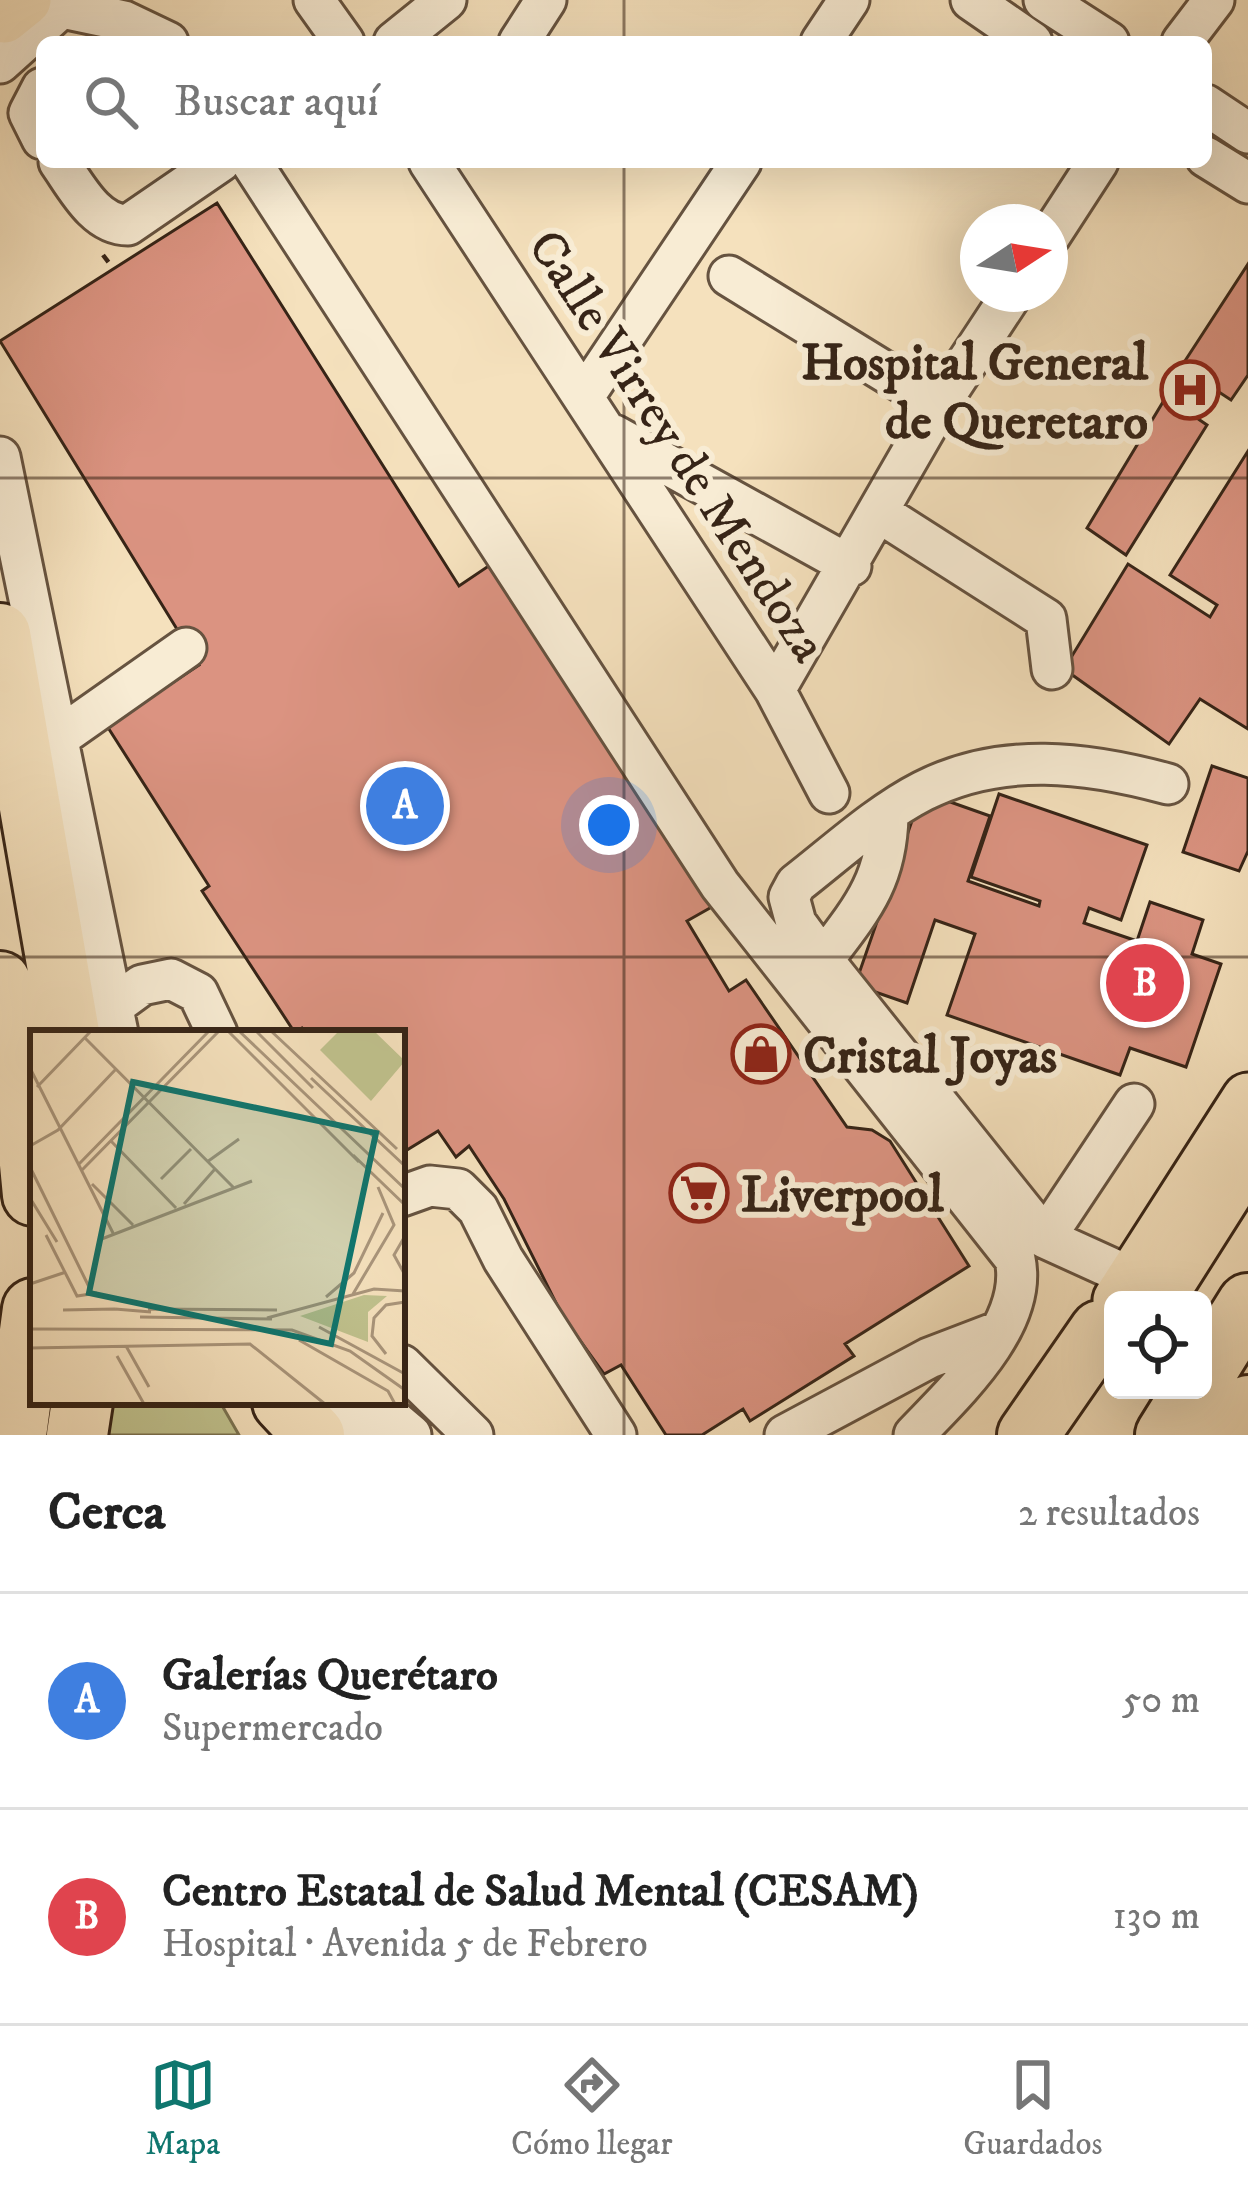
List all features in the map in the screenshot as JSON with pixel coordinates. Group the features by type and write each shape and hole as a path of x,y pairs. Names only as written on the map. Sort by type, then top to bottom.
{"highway":[{"path":"0,634 100,1024"},
{"path":"0,982 24,1102 30,1164"},
{"path":"1140,1291 1248,1150"},
{"path":"1207,1291 1248,1221"},
{"path":"1212,1362 1248,1304"},
{"path":"16,1435 30,1331"},
{"path":"1028,1435 1104,1337"},
{"path":"1067,1435 1104,1354"},
{"path":"1124,1435 1145,1399"},
{"path":"1166,1435 1188,1399"},
{"path":"77,1435 82,1405"},
{"path":"243,1405 262,1435"},
{"path":"286,1405 314,1435"},
{"path":"1229,1435 1248,1406"}],"main road":[{"path":"1136,1291 1248,1100"},
{"path":"1014,1435 1104,1334"}],"street":[{"path":"314,0 340,36"},
{"path":"401,36 446,0"},
{"path":"523,36 546,0"},
{"path":"825,36 849,0"},
{"path":"970,0 1023,36"},
{"path":"1044,0 1100,36"},
{"path":"1187,36 1214,0"},
{"path":"25,25 124,21 155,36"},
{"path":"36,99 29,112 36,127"},
{"path":"1212,109 1248,133"},
{"path":"1212,161 1248,183"},
{"path":"64,168 104,221 128,225 211,168"},
{"path":"255,168 720,885 1006,1244 1019,1275 1002,1330 914,1435"},
{"name":"Calle Virrey de Mendoza","path":"437,168 776,690 829,793"},
{"path":"585,394 737,168"},
{"path":"1068,208 1094,168"},
{"path":"729,276 939,405"},
{"path":"776,690 939,405 1000,312"},
{"path":"608,431 851,566"},
{"path":"0,457 58,738 100,1024"},
{"path":"880,513 1046,619 1052,669"},
{"path":"58,738 186,648"},
{"path":"1104,1296 1045,1238 823,960 796,922 789,897 796,884 924,790 1027,764 1091,764 1168,784"},
{"path":"823,960 867,902 887,858 888,815"},
{"path":"100,1024 142,985 171,979 198,993 216,1030"},
{"path":"1045,1238 1134,1104"},
{"path":"405,1195 430,1186 458,1189 478,1209 503,1259 616,1435"},
{"path":"784,1435 929,1358 1002,1330"},
{"path":"405,1368 473,1435"},
{"path":"327,1405 362,1435"},
{"path":"376,1405 411,1435"}],"green space":[{"path":"112,1405 222,1405 239,1435 106,1435"}],"building":[{"path":"217,203 459,586 493,563 717,904 687,921 729,991 746,980 847,1127 872,1130 890,1141 969,1266 845,1344 854,1356 750,1421 743,1409 702,1435 666,1435 621,1365 604,1374 563,1317 504,1199 469,1146 456,1157 438,1131 405,1151 405,1030 293,1030 202,891 209,886 107,726 199,665 0,341"},
{"path":"1248,264 1248,375 1231,400 1181,367"},
{"path":"1166,397 1207,425 1126,555 1087,528"},
{"path":"1248,451 1248,729 1200,699 1169,744 1064,669 1128,564 1210,617 1217,605 1170,575"},
{"path":"1212,766 1248,778 1248,851 1239,871 1183,852"},
{"path":"922,792 990,816 968,881 1039,906 1040,901 971,877 999,794 1147,845 1121,920 1089,908 1084,923 1137,941 1150,902 1203,920 1192,954 1221,964 1186,1067 1130,1048 1120,1075 947,1015 975,934 935,920 907,1003 855,985"}],"place":[{"name":"Hospital General de Queretaro","path":"1190,390"},
{"name":"Galerías Querétaro","path":"405,806"},
{"name":"Centro Estatal de Salud Mental (CESAM)","path":"1145,983"},
{"name":"Cristal Joyas","path":"761,1054"},
{"name":"Liverpool","path":"699,1193"}]}
